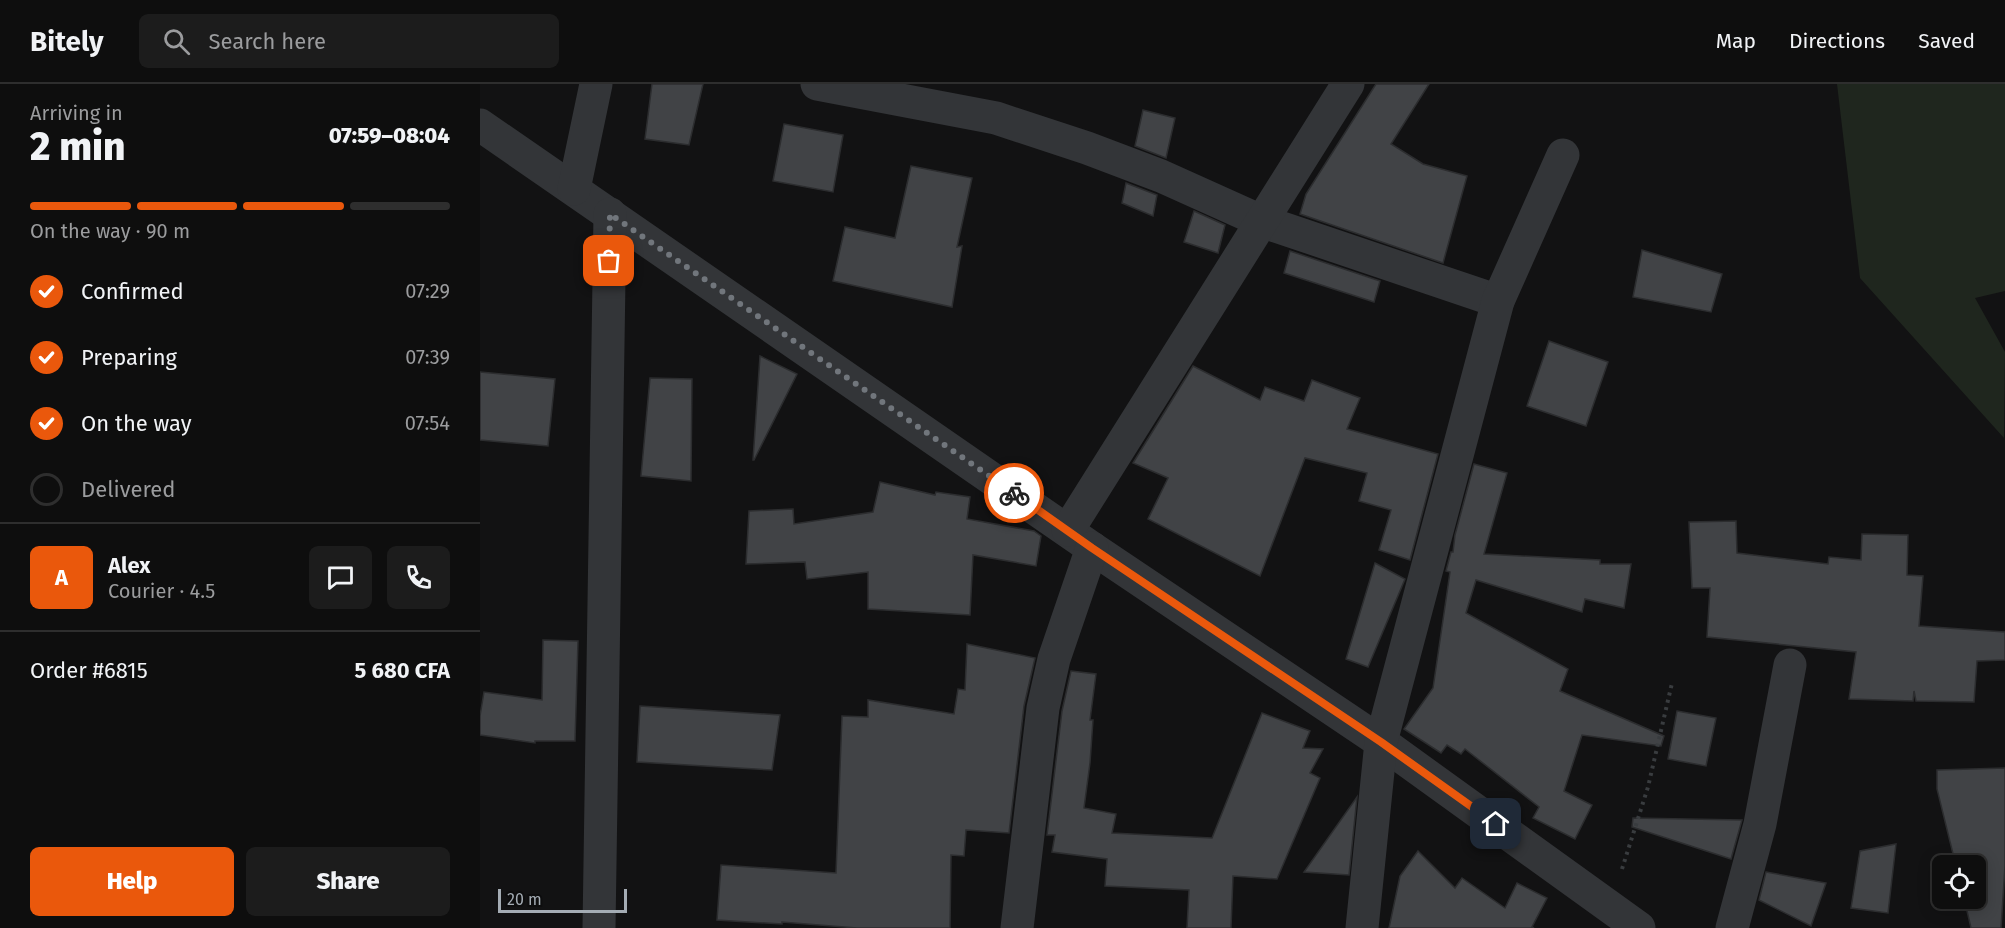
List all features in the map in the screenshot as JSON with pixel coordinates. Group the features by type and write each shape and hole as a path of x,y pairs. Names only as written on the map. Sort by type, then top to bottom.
{"street":[{"path":"574,189 596,84"},
{"path":"817,84 996,118 1087,148 1150,172 1261,222 1498,301"},
{"path":"1017,928 1043,708 1080,539 1261,222 1348,84"},
{"path":"480,125 1080,539 1381,742 1639,928"},
{"path":"1362,928 1381,742 1498,301 1563,155"},
{"path":"599,928 610,214"},
{"path":"1732,928 1760,824 1790,665"}],"path":[{"path":"1610,906 1648,787 1672,683"}],"shaded area":[{"path":"1837,84 2005,84 2005,291 1975,298 2005,352 2004,438 1860,278"}],"building":[{"path":"652,84 703,84 689,145 645,139"},
{"path":"1376,84 1429,84 1391,144 1423,164 1467,176 1443,263 1300,214 1306,194"},
{"path":"1143,110 1175,118 1166,158 1135,146"},
{"path":"784,124 843,135 833,192 773,181"},
{"path":"911,166 972,178 957,247 962,246 952,307 833,281 845,227 895,238"},
{"path":"1126,183 1157,195 1153,216 1122,203"},
{"path":"1194,211 1225,225 1218,253 1184,242"},
{"path":"1642,250 1722,274 1711,312 1633,297"},
{"path":"1290,251 1380,281 1374,302 1284,273"},
{"path":"1549,341 1608,362 1586,426 1527,406"},
{"path":"760,356 797,374 753,460"},
{"path":"1193,366 1260,400 1265,387 1304,401 1312,380 1360,398 1347,429 1438,454 1410,560 1379,550 1391,510 1359,501 1367,473 1305,458 1260,576 1148,519 1168,478 1133,463"},
{"path":"480,372 555,379 548,446 480,440"},
{"path":"650,378 692,379 691,481 641,476"},
{"path":"1474,464 1507,473 1484,554 1600,560 1600,564 1631,564 1624,608 1585,599 1582,612 1476,580 1466,613 1568,669 1560,691 1664,736 1661,746 1582,735 1564,791 1592,805 1575,839 1533,818 1539,807 1465,749 1461,754 1447,745 1441,753 1404,729 1433,688 1450,572 1446,571 1451,552 1453,552 1455,535"},
{"path":"880,482 935,495 936,492 970,497 967,519 1034,531 1041,536 1036,566 973,555 970,615 868,609 868,572 807,579 805,562 746,564 749,511 793,509 794,524 873,512"},
{"path":"1736,521 1737,553 1828,564 1829,557 1861,560 1862,534 1908,535 1907,575 1923,576 1919,626 2005,632 2005,660 1977,661 1974,702 1916,701 1914,691 1913,701 1849,699 1856,652 1707,637 1710,588 1692,588 1689,522"},
{"path":"1375,563 1405,579 1368,667 1346,659"},
{"path":"543,640 578,641 575,741 535,741 535,743 480,735 484,692 542,700"},
{"path":"967,644 1035,658 1024,706 1009,833 966,830 964,856 951,855 950,928 857,928 717,920 721,865 836,873 842,716 868,717 868,700 954,714 958,689 965,690"},
{"path":"1071,671 1096,674 1090,720 1093,720 1090,763 1084,808 1116,814 1112,833 1212,838 1262,713 1310,731 1303,748 1323,749 1310,773 1320,778 1277,879 1233,876 1231,928 1187,928 1189,890 1105,886 1107,859 1052,852 1055,835 1047,835 1062,711"},
{"path":"640,706 780,715 772,770 637,762"},
{"path":"1677,711 1716,718 1706,766 1668,759"},
{"path":"2005,768 2005,866 2001,928 1971,928 1967,909 1986,909 1986,855 1953,855 1937,789 1937,770"},
{"path":"1357,797 1349,875 1304,872"},
{"path":"1633,818 1742,820 1731,859 1632,827"},
{"path":"1896,844 1888,913 1851,908 1860,851"},
{"path":"1418,851 1455,888 1462,878 1505,908 1517,883 1547,898 1532,927 1534,928 1389,928 1400,876"},
{"path":"1766,872 1826,883 1811,926 1759,900"}],"way so far":[{"path":"609,261 610,214 1014,493"}],"route":[{"path":"1014,493 1381,742 1496,824"}]}
